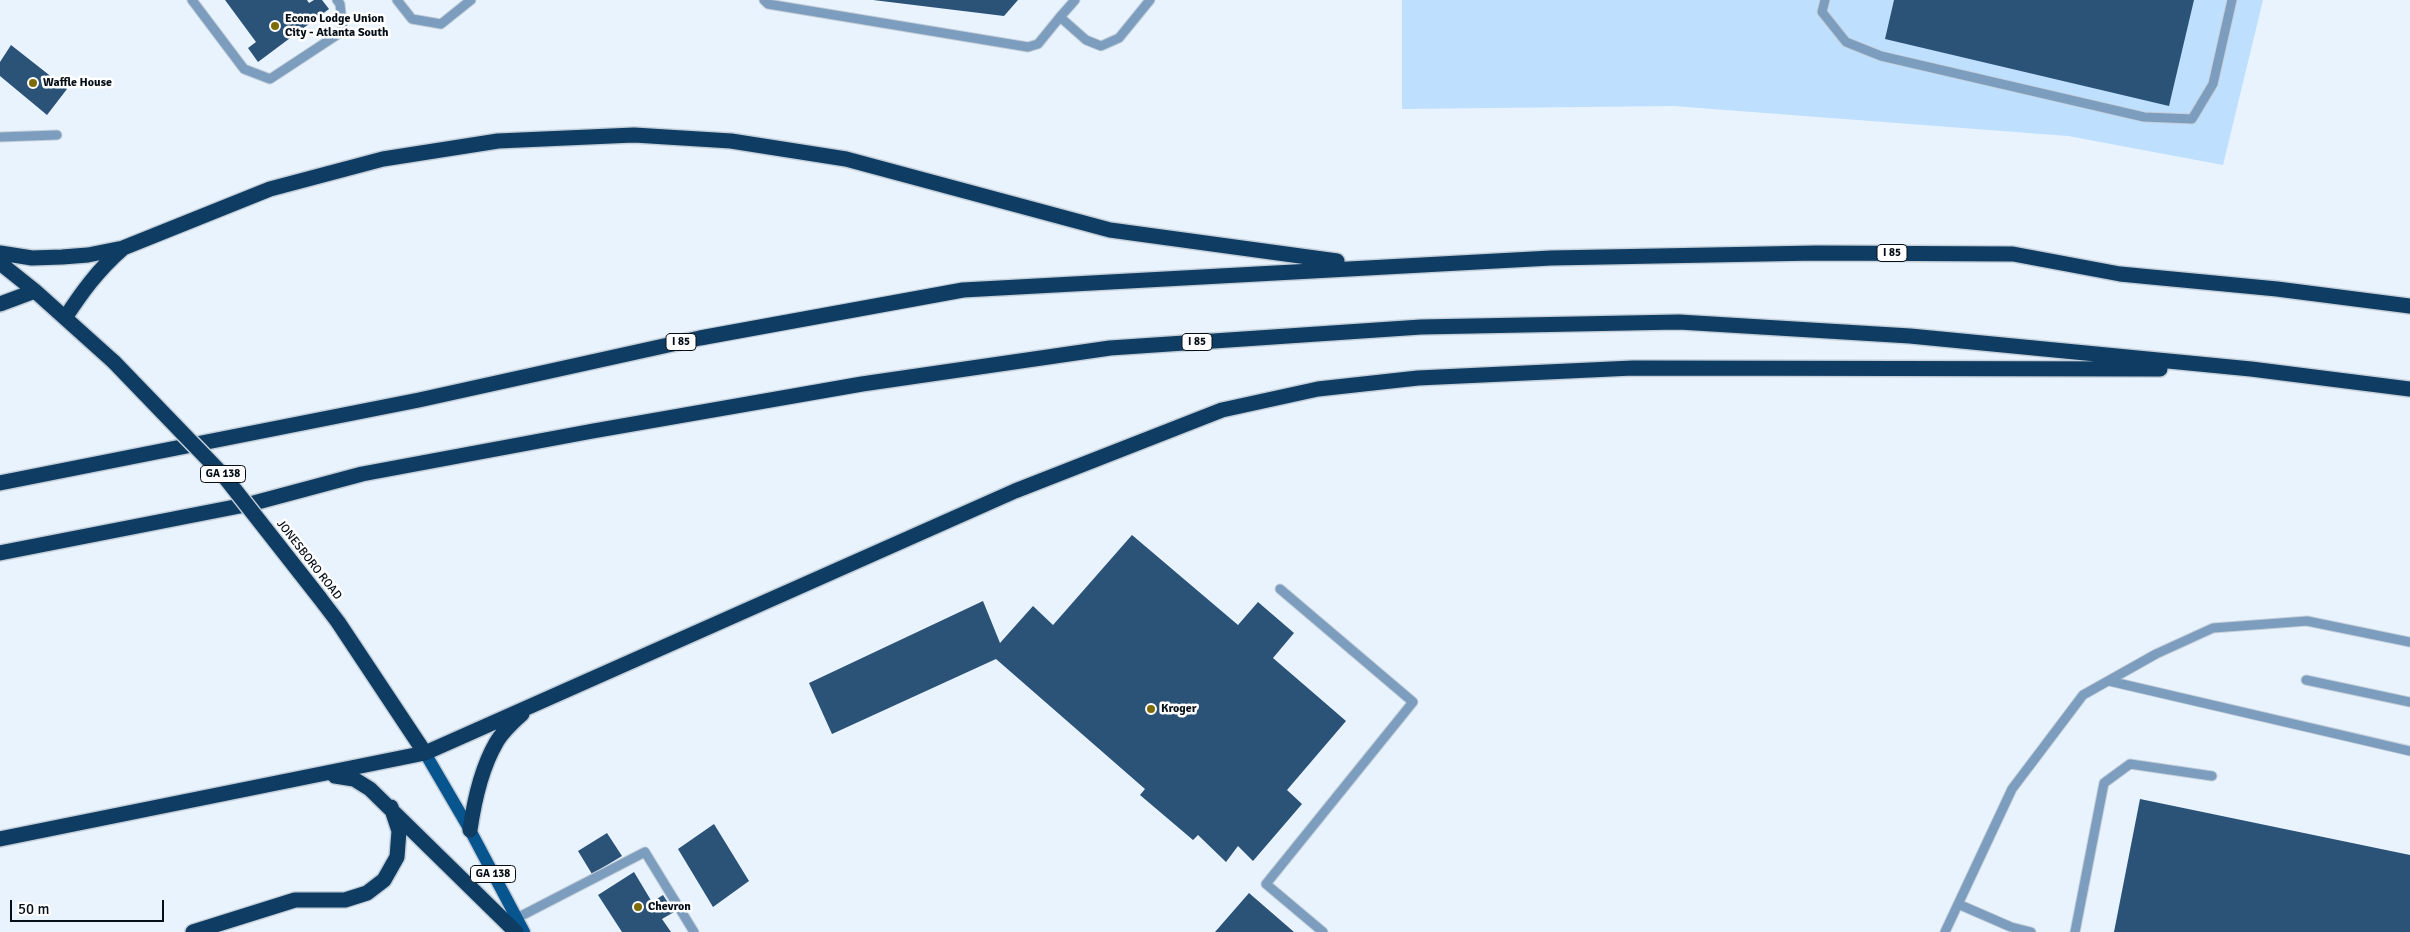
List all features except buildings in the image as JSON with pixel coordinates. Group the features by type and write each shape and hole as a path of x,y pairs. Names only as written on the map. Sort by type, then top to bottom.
{"highway":[{"path":"0,253 32,258 62,257 88,255 123,248 270,189 383,159 498,141 634,135 731,141 846,159 1110,230 1371,266"},
{"path":"65,318 85,286 102,266 123,248"},
{"name":"I 85","path":"0,483 419,400 700,338 963,290 1371,266 1551,258 1817,253 2013,254 2120,274 2277,289 2410,306"},
{"name":"JONESBORO ROAD","path":"0,263 35,291 114,362 224,476 338,622 425,753"},
{"path":"0,304 35,291"},
{"name":"I 85","path":"0,553 250,504 362,474 583,433 862,384 1110,348 1421,327 1679,322 1910,336 2251,369 2410,389"},
{"path":"0,839 425,753 1015,491 1222,410 1318,389 1418,378 1633,368 2251,369"},
{"path":"470,830 472,811 482,778 496,743 528,708"},
{"path":"326,774 354,779 370,789 516,925"},
{"path":"194,932 295,900 345,900 367,893 384,880 397,857 399,831 390,807"}],"main road":[{"name":"JONESBORO ROAD","path":"425,753 470,830 516,925 524,932"}],"lane":[{"path":"192,0 244,69 270,79 343,31 340,4 337,0"},
{"path":"397,0 412,19 441,24 471,0"},
{"path":"764,0 768,4 1028,47 1038,44 1075,0"},
{"path":"1060,17 1086,40 1101,46 1119,38 1150,0"},
{"path":"1825,0 1822,12 1846,42 1881,56 2144,117 2192,119 2213,84 2232,0"},
{"path":"0,137 57,136"},
{"path":"1280,589 1413,702 1266,884 1323,932"},
{"path":"1945,932 2012,789 2083,695 2156,654 2213,628 2307,621 2410,642"},
{"path":"2306,680 2410,702"},
{"path":"2108,681 2410,751"},
{"path":"2076,932 2104,783 2130,764 2212,776"},
{"path":"516,925 645,852 694,932"},
{"path":"1958,904 2010,930 2032,932"}],"shaded area":[{"path":"1402,0 2263,0 2223,165 2068,136 1673,106 1402,109"}],"place":[{"name":"Econo Lodge Union City - Atlanta South","path":"275,26"},
{"name":"Waffle House","path":"33,83"},
{"name":"Kroger","path":"1151,709"},
{"name":"Chevron","path":"638,907"}]}
